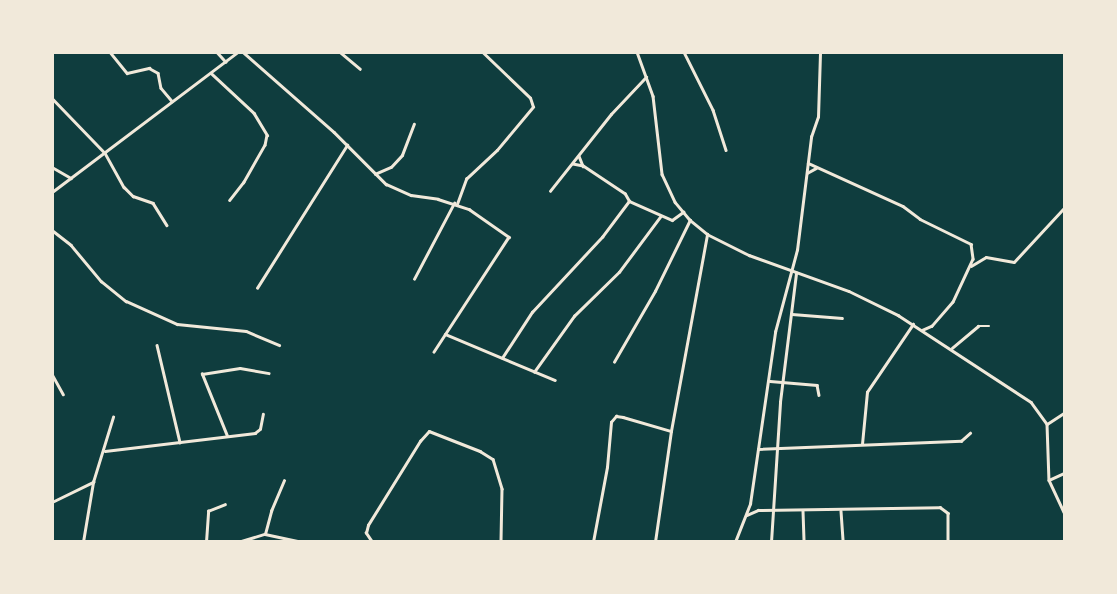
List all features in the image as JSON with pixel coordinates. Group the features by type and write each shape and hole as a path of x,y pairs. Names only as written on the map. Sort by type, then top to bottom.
{"street":[{"path":"110,52 127,73 149,68 158,73 161,88 172,101"},
{"path":"217,52 226,62"},
{"path":"52,192 238,52"},
{"path":"243,52 347,145 386,184 411,195 455,204 479,215 509,238 434,352"},
{"path":"340,52 360,69"},
{"path":"414,279 455,204 466,179 497,150 533,107 530,98 482,52"},
{"path":"637,52 653,96 662,174 683,212 690,220 707,234 791,271 849,291 913,324 951,348 1007,389 1031,402 1047,424 1049,480 1064,512"},
{"path":"684,52 713,110 726,150"},
{"path":"736,542 750,504 775,332 797,250 806,174 819,114 820,52"},
{"path":"211,73 254,114 268,135 265,146 249,175 230,200"},
{"path":"550,191 615,109 646,77"},
{"path":"52,98 105,153 124,187 133,196 152,203 166,225"},
{"path":"374,174 391,168 402,156 411,138 414,124"},
{"path":"257,288 347,145"},
{"path":"578,156 583,166"},
{"path":"808,163 903,206 920,219 966,239 973,250 970,266 953,302 932,326 923,330"},
{"path":"573,164 583,166 625,194 629,202 660,217 672,220 683,212"},
{"path":"52,167 71,178"},
{"path":"806,174 816,168"},
{"path":"502,358 532,312 602,237 629,202"},
{"path":"970,266 986,257 1014,262 1064,208"},
{"path":"534,372 574,316 619,272 660,217"},
{"path":"614,362 655,291 690,220"},
{"path":"52,230 71,245 101,281 126,301 177,324 246,331 279,345"},
{"path":"655,542 671,431 707,234"},
{"path":"770,542 782,382 796,273"},
{"path":"791,314 842,318"},
{"path":"862,444 867,392 913,324"},
{"path":"932,326 933,336"},
{"path":"951,348 978,326 990,326"},
{"path":"445,334 555,380"},
{"path":"157,345 180,442"},
{"path":"227,436 202,374 240,368 268,373"},
{"path":"52,374 63,394"},
{"path":"769,381 817,385 819,394"},
{"path":"1047,424 1064,413"},
{"path":"105,451 258,432 263,414"},
{"path":"593,542 608,467 611,422 616,416 623,417 671,431"},
{"path":"83,542 93,482 105,451 114,417"},
{"path":"372,542 366,533 368,525 420,441 429,431 480,451 493,459 502,488 501,542"},
{"path":"758,449 961,441 970,433"},
{"path":"1049,480 1064,473"},
{"path":"265,534 271,511 284,481"},
{"path":"52,502 93,482"},
{"path":"206,542 208,511 225,504"},
{"path":"750,504 758,510"},
{"path":"747,515 758,510 942,507 948,513 948,542"},
{"path":"802,510 804,542"},
{"path":"841,510 843,542"},
{"path":"238,542 265,534 304,542"}]}
